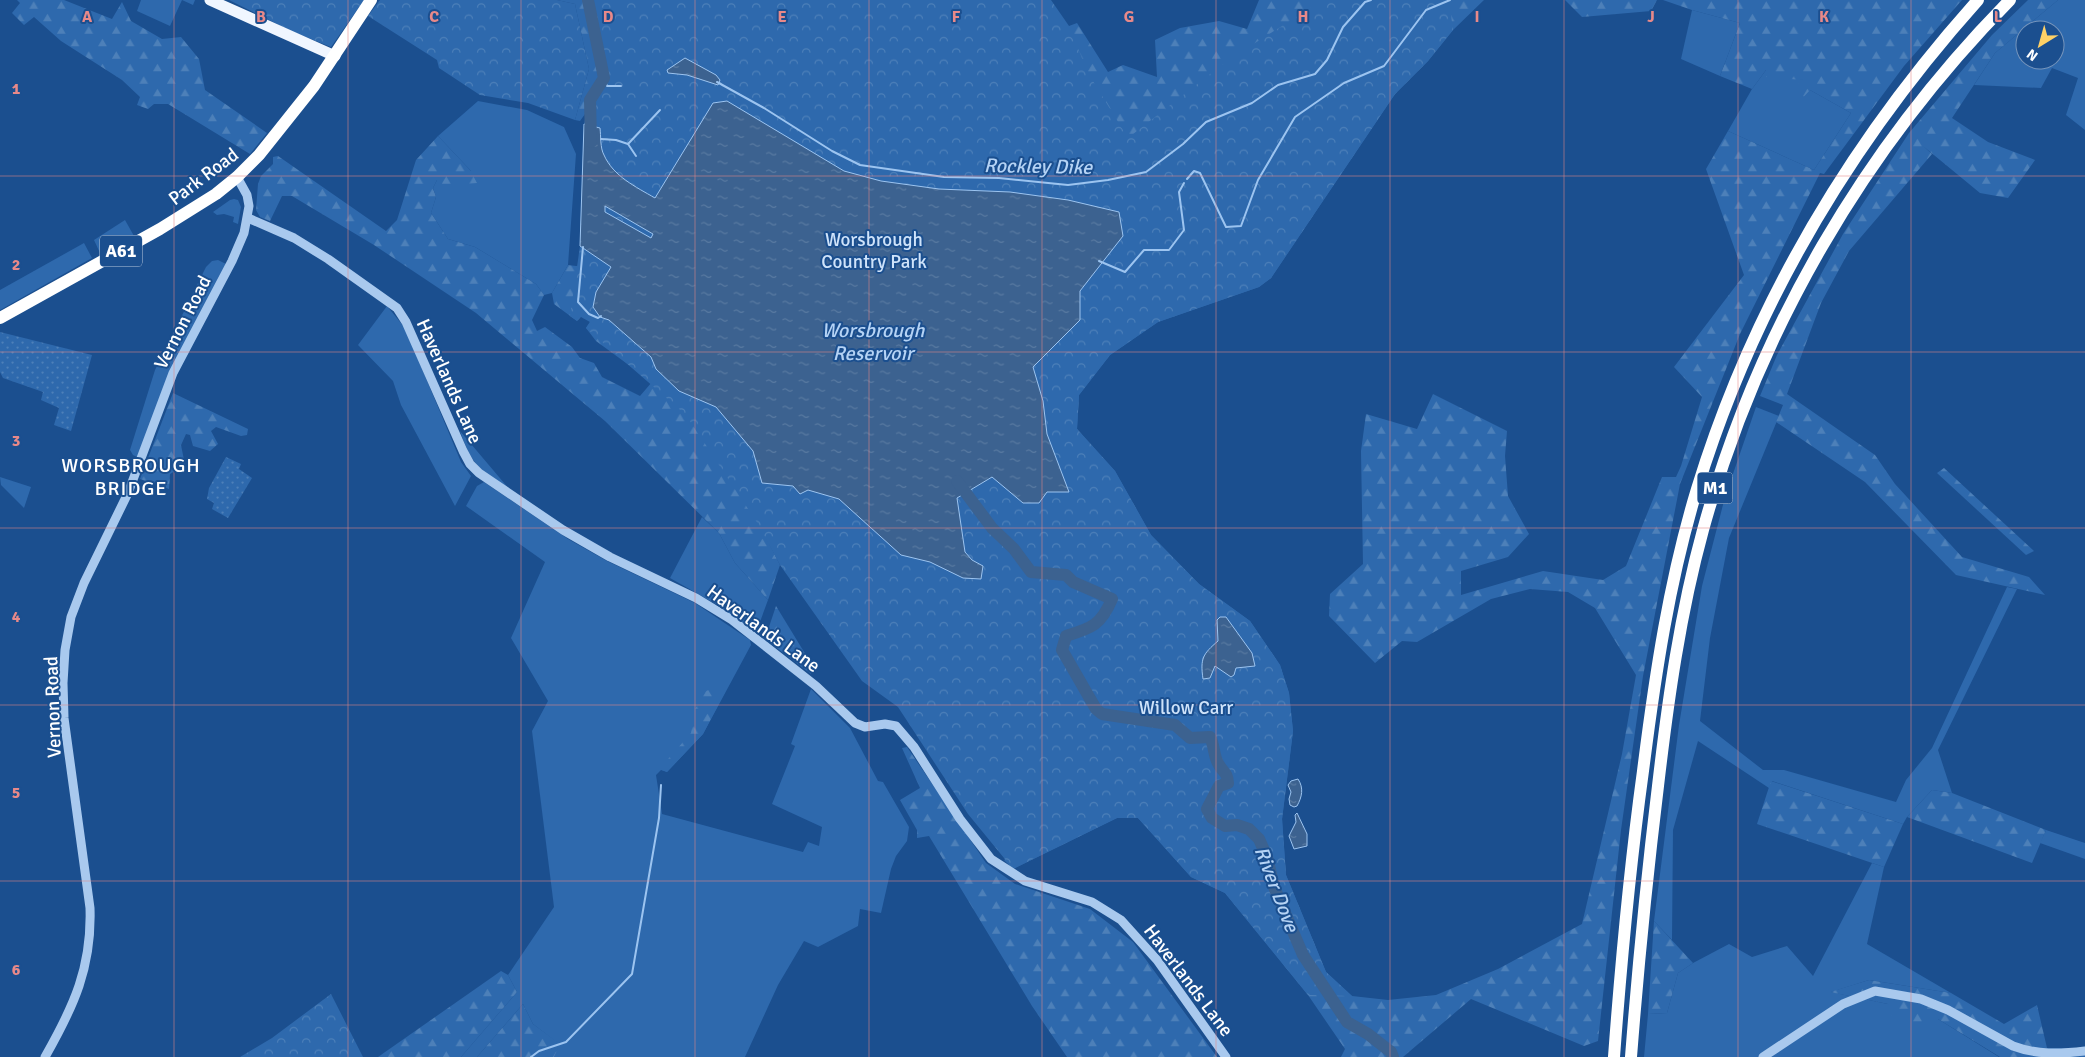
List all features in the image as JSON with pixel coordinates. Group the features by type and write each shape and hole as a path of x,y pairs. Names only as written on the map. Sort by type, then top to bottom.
{"highway":[{"name":"Park Road","path":"0,318 160,229 210,198 237,177 259,155 314,86 371,0"},
{"name":"M1","path":"1614,1057 1631,865 1655,682 1674,574 1708,457 1730,394 1757,332 1778,288 1821,210 1887,110 1926,60 1978,0"},
{"name":"M1","path":"1631,1057 1652,833 1673,670 1686,597 1703,531 1729,450 1776,334 1816,255 1841,213 1907,118 1968,44 2010,0"}],"main road":[{"path":"210,0 335,56"}],"street":[{"name":"Vernon Road","path":"45,1057 71,1010 78,992 89,949 91,927 64,718 63,683 65,650 71,618 84,583 132,485 173,373 240,244 248,218 249,206 247,195 237,177"},
{"name":"Haverlands Lane","path":"248,218 294,238 378,293 397,308 406,322 463,451 470,464 479,473 562,530 610,557 672,585 732,620 816,686 855,723 865,727 885,724 896,726 914,747 960,818 991,859 1025,881 1092,902 1121,920 1157,960 1226,1057"},
{"path":"1763,1057 1843,1004 1875,990 1921,999 1948,1010 2024,1051 2050,1054 2085,1051"}],"green space":[{"path":"17,0 64,0 112,19 122,2 131,21 162,39 181,37 199,59 205,90 267,133 250,154 168,104 154,104 148,109 137,105 140,97 122,80 61,41 34,17 24,25 12,13 20,3"},
{"path":"141,0 182,0 170,26 137,11"},
{"path":"182,0 195,0 193,5"},
{"path":"229,0 364,0 331,47 291,31"},
{"path":"380,0 557,0 575,4 589,69 575,120 528,103 480,95 439,68 437,60 368,16"},
{"path":"557,0 667,0 580,121 575,120 589,69 575,4"},
{"name":"Worsbrough Country Park","path":"588,0 1051,0 1069,26 1088,73 1128,138 1228,60 1323,0 1449,0 1453,30 1428,61 1395,94 1271,278 1259,287 1158,322 1110,355 1079,395 1077,429 1115,471 1151,535 1199,584 1250,621 1280,665 1289,693 1293,731 1282,819 1286,875 1326,972 1352,996 1308,995 1225,893 1191,877 1138,818 1117,818 1013,869 968,814 898,707 862,681 780,565 758,524 686,415 586,328 590,322 581,317 577,321 570,316 580,246 584,124 590,100 604,78"},
{"name":"Willow Carr","path":"1259,0 1484,0 1453,30 1428,61 1395,94 1271,278 1259,287 1158,322 1110,355 1079,395 1077,429 1115,471 1151,535 1199,584 1250,621 1280,665 1289,693 1293,731 1282,819 1286,875 1326,972 1352,996 1388,1000 1436,995 1498,969 1582,924 1622,754 1636,675 1595,608 1568,592 1530,589 1491,599 1417,642 1402,641 1375,663 1329,616 1330,594 1363,564 1361,451 1366,414 1417,429 1433,394 1507,431 1505,456 1508,496 1529,534 1508,557 1461,571 1461,595 1543,571 1603,580 1626,566 1662,477 1676,477 1681,466 1702,397 1674,367 1744,275 1706,169 1728,131 1814,170 1851,113 1810,90 1797,104 1789,92 1803,80 1766,77 1766,70 1752,89 1720,76 1740,23 1663,0 1962,0 1904,66 1824,174 1820,173 1740,334 1680,484 1643,676 1621,830 1598,1041 1584,1046 1471,999 1403,1057 1341,1057 1345,1049 1308,995 1225,893 1191,877 1138,818 1117,818 1013,869 1004,860 1110,776 714,90 1065,76 1069,26 1077,23 1108,72 1123,65 1157,77 1155,40 1180,28 1219,21 1247,29"},
{"path":"1565,0 1657,0 1651,11 1582,17"},
{"path":"2028,0 2058,0 2034,20 2015,20 2015,36 1995,53 1952,118 1988,142 2035,160 2008,198 1980,193 1923,146 1932,154 1849,251 1821,303 1787,394 1875,455 1895,484 1962,557 2029,577 2045,595 1956,575 1865,482 1776,422 1783,405 1760,396 1777,355 1843,234 1909,133 1992,35"},
{"path":"2058,0 2085,0 2085,130 2066,115 2078,78 2057,70 2065,70 2065,20 2034,20"},
{"path":"1692,10 1740,23 1720,76 1681,59"},
{"path":"2015,36 2015,70 2051,70 2041,88 1974,85 1995,53"},
{"path":"1766,70 1804,80 1810,90 1851,113 1814,170 1728,131 1752,89"},
{"path":"478,101 527,110 564,127 576,154 568,265 552,293 544,295 536,284 475,247 448,239 431,213 436,197 433,188 437,180 471,171 438,136"},
{"path":"438,136 471,171 477,183 445,186 437,180 433,188 436,197 431,213 448,239 475,247 536,284 544,295 532,320 537,331 545,327 572,347 580,358 594,363 602,377 640,396 652,382 596,341 586,328 590,322 679,391 759,524 780,565 768,600 735,563 719,533 605,421 476,313 374,245 292,196 282,196 270,221 260,217 256,210 258,184 261,176 273,164 273,157 278,156 386,231 397,220 416,160"},
{"path":"234,199 238,200 241,207 238,224 233,222 234,217 224,214 217,215 213,212"},
{"path":"125,220 134,236 100,253 94,240"},
{"path":"84,243 92,258 0,310 0,290"},
{"path":"218,260 226,264 139,458 133,455 130,450 155,370 206,267 212,261"},
{"path":"568,265 589,265 577,313 577,321 554,304 552,293"},
{"path":"387,306 405,328 461,462 471,476 455,506 401,405 393,381 358,345"},
{"path":"0,332 92,355 71,431 54,425 59,408 41,400 43,392 3,378 0,372"},
{"path":"173,393 248,429 247,435 241,436 216,427 211,431 218,444 210,451 193,446 190,435 186,434 181,445 185,465 170,474 169,489 140,479"},
{"path":"1756,407 1779,416 1729,538 1710,638 1700,721 1763,770 1784,770 1896,802 1906,780 1932,748 2007,587 2017,589 1938,750 1952,793 1932,790 1903,824 1772,781 1769,788 1698,741 1673,830 1672,940 1654,921 1679,725 1702,586 1725,497"},
{"path":"460,431 510,490 478,466 464,443"},
{"path":"226,457 241,464 239,469 252,478 228,518 212,509 214,503 207,499 209,488"},
{"path":"1944,468 2034,551 2026,555 1937,473"},
{"path":"0,477 31,487 24,508 1,485"},
{"path":"484,482 568,539 607,561 695,603 750,640 751,645 703,734 667,772 661,770 656,775 662,814 803,852 808,842 819,846 822,827 772,804 795,746 791,744 811,689 850,728 878,781 883,782 909,827 907,841 896,856 891,869 881,913 860,909 858,926 818,947 804,941 778,985 745,1057 554,1057 559,1044 533,1024 523,1004 477,1057 461,1057 517,992 508,975 554,907 532,731 548,701 511,638 545,562 466,506 477,486"},
{"path":"702,517 719,533 735,563 768,600 757,630 748,628 721,607 670,578"},
{"path":"776,606 812,665 811,674 765,639"},
{"path":"719,686 727,688 703,734 667,772 662,770 662,766 691,733 694,711 706,691"},
{"path":"907,747 986,863 1015,884 1090,909 1133,942 1217,1057 1067,1057 1032,1006 929,836 917,838 917,830 900,800 920,788 902,748"},
{"path":"1771,781 1903,824 1884,867 1757,824"},
{"path":"1932,790 1952,793 2046,830 2032,863 1907,817"},
{"path":"2046,830 2085,843 2085,859 2040,843"},
{"path":"1872,863 1884,867 1867,944 1951,993 1869,980 1831,992 1888,1004 1938,1019 1999,1057 1644,1057 1648,1014 1667,1013 1678,973 1729,944 1752,957 1787,946 1813,976"},
{"path":"1654,921 1693,963 1678,973 1667,1013 1648,1014"},
{"path":"501,971 508,975 517,992 461,1057 378,1057"},
{"path":"1869,980 1951,993 2004,1024 2037,1005 2047,1048 2085,1048 2085,1057 2000,1057 1938,1019 1917,1034 1892,1016 1888,1004 1830,992"},
{"path":"331,994 363,1057 240,1057 272,1038"},
{"path":"523,1004 533,1024 560,1044 554,1057 477,1057"}],"water":[{"path":"685,58 716,75 720,80 718,85 687,75 668,73 667,70"},
{"name":"Worsbrough Reservoir","path":"727,101 844,171 881,181 939,189 1010,192 1068,200 1119,212 1123,236 1080,291 1080,320 1033,367 1043,401 1047,434 1069,492 1047,492 1039,503 1023,503 992,477 957,498 965,552 972,560 983,566 981,579 963,578 930,562 901,555 839,499 808,490 800,494 793,486 762,483 753,451 716,407 679,391 656,369 651,357 609,320 600,317 593,307 596,292 611,267 580,246 584,124 600,128 603,152 613,169 640,190 655,198 713,103","holes":["605,206 653,234 651,238 605,212"]},
{"path":"1220,617 1226,617 1252,653 1255,666 1236,668 1234,675 1231,677 1215,666 1210,678 1203,679 1202,661 1209,649 1218,641 1217,620"},
{"path":"1298,779 1302,792 1297,806 1294,807 1290,805 1291,792 1288,785 1291,781"},
{"path":"1297,813 1307,834 1307,846 1294,849 1289,836 1296,822 1295,815"}],"waterway":[{"name":"River Dove","path":"588,0 604,78 590,100 591,142"},
{"name":"Rockley Dike","path":"717,82 764,108 832,151 860,165 944,177 999,178 1068,185 1108,180 1146,172 1183,144 1206,122 1252,103 1278,85 1315,74 1327,60 1343,27 1365,2 1371,0"},
{"name":"Rockley Dike","path":"1187,179 1194,171 1200,173 1226,227 1241,226 1258,180 1295,117 1344,83 1384,66 1426,10 1450,0"},
{"path":"604,78 607,86 621,86"},
{"path":"601,139 616,140 628,144 660,110"},
{"path":"628,144 636,156"},
{"name":"Rockley Dike","path":"1099,261 1125,272 1144,250 1169,250 1184,230 1179,192 1184,183"},
{"path":"583,247 578,302 589,314 598,318 601,316"},
{"name":"River Dove","path":"957,481 992,528 1014,549 1031,572 1066,575 1073,582 1112,599 1104,615 1095,624 1066,636 1062,650 1096,709 1102,714 1175,725 1190,738 1210,737 1217,762 1226,775 1228,783 1219,786 1207,809 1212,818 1225,826 1237,825 1249,829 1259,839 1267,857 1274,887 1303,955 1347,1022 1368,1034 1391,1052 1393,1057"},
{"path":"531,1057 539,1051 566,1042 632,974 659,818 661,785"}],"district":[{"name":"WORSBROUGH BRIDGE","path":"131,476"}]}
